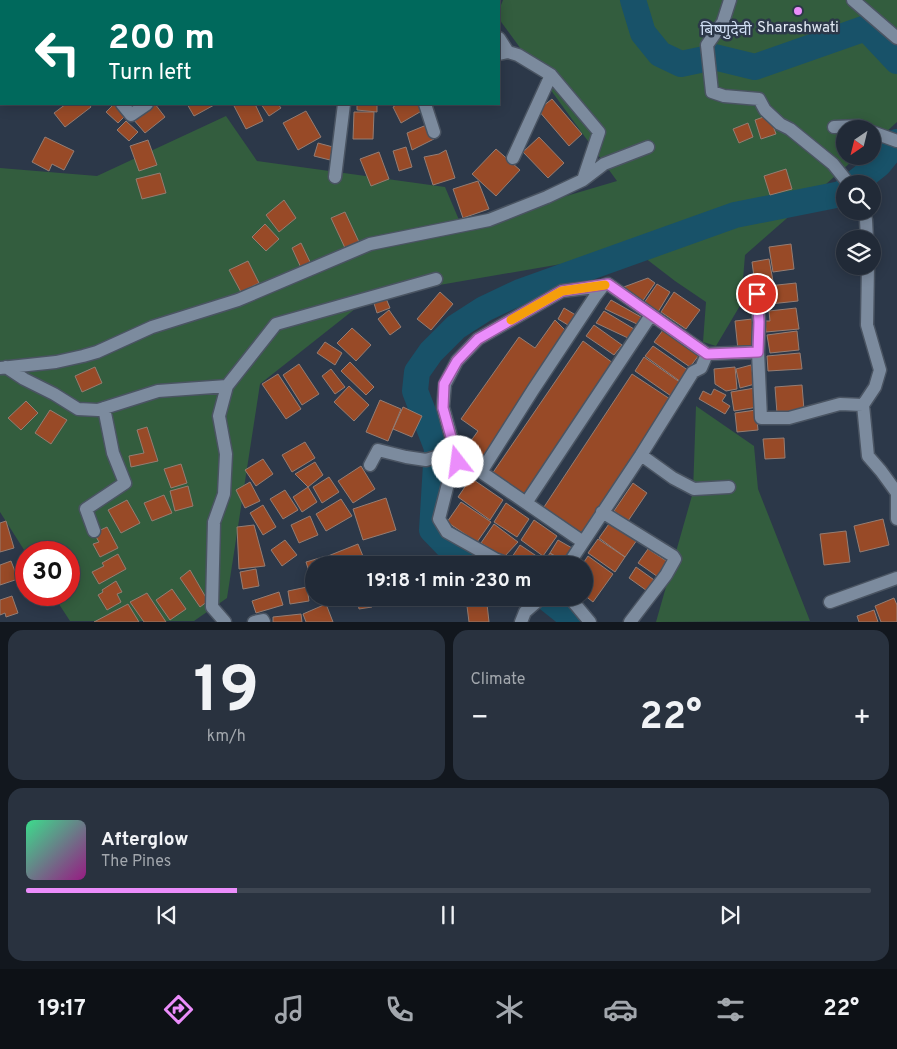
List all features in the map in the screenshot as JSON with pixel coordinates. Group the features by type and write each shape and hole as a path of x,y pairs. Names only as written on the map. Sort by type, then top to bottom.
{"street":[{"path":"730,0 723,22 707,44 712,92 724,96 759,99 765,110 780,124 790,129 833,164 842,175"},
{"path":"853,0 897,38"},
{"path":"503,53 518,55 551,75 599,132 583,180"},
{"path":"513,158 551,75"},
{"path":"123,105 131,115 145,105"},
{"path":"335,177 344,105"},
{"path":"425,105 434,132"},
{"path":"881,135 897,141"},
{"path":"3,368 56,362 90,354 152,327 238,300 370,244 489,220 547,197 583,180 604,164 648,147"},
{"path":"868,275 867,324 880,370 876,387 863,405 868,456 897,494 897,520"},
{"path":"225,622 212,607 214,522 224,494 226,454 219,416 226,386 276,324 436,279"},
{"path":"490,556 447,532 439,519 451,472 458,462 443,408 444,384 457,361 478,339 562,291 608,284 707,354 758,352"},
{"path":"583,542 480,472 532,390 603,286"},
{"path":"757,294 761,418 789,418 840,404 863,405"},
{"path":"526,503 651,315"},
{"path":"574,556 693,372 701,368 707,354"},
{"path":"3,368 54,394 78,409 98,410 158,391 226,386"},
{"path":"94,531 86,509 125,484 113,452 104,408"},
{"path":"370,465 378,450 426,460 455,451"},
{"path":"640,455 673,478 694,489 728,487"},
{"path":"602,512 675,559 666,575 630,622"},
{"path":"830,602 897,578"},
{"path":"523,617 533,606"},
{"path":"577,606 590,622"},
{"path":"254,622 263,620 264,622"}],"green space":[{"path":"503,0 897,0 897,122 881,137 881,120 836,120 836,165 848,165 745,255 741,304 716,346 703,342 706,302 636,251 370,297 260,384 227,598 194,621 70,621 60,606 80,606 80,541 18,541 0,512 0,168 97,176 226,116 257,161 445,187 462,227 617,181 500,20 500,8"},
{"path":"696,406 754,446 758,489 810,621 656,622 693,492"}],"building":[{"path":"552,99 582,134 569,146 538,110"},
{"path":"65,105 90,105 91,107 65,127 54,113"},
{"path":"115,105 126,115 118,123 106,112"},
{"path":"152,105 156,105 165,117 145,133 133,119"},
{"path":"188,105 214,105 194,116"},
{"path":"234,105 255,105 263,121 246,129"},
{"path":"262,105 279,105 281,108 269,116"},
{"path":"357,105 377,105 377,112 357,110"},
{"path":"396,105 423,105 425,109 401,123 393,107"},
{"path":"306,111 321,137 298,150 283,123"},
{"path":"354,112 374,112 373,139 353,139"},
{"path":"769,115 776,134 761,139 755,120"},
{"path":"126,121 138,132 129,141 117,130"},
{"path":"748,123 753,137 739,143 733,129"},
{"path":"429,124 434,139 412,150 407,133"},
{"path":"45,137 74,151 64,170 52,164 49,171 32,162"},
{"path":"539,137 564,163 548,178 523,152"},
{"path":"148,140 157,165 139,171 130,146"},
{"path":"318,143 333,147 330,160 314,156"},
{"path":"406,147 412,167 399,171 393,151"},
{"path":"496,149 520,170 496,196 472,174"},
{"path":"446,150 455,178 433,185 424,157 439,154"},
{"path":"379,152 389,179 371,186 360,159"},
{"path":"786,169 792,189 770,195 764,176"},
{"path":"160,173 166,193 142,199 136,179"},
{"path":"478,181 489,209 463,218 453,189"},
{"path":"284,200 296,218 279,232 266,215"},
{"path":"345,212 359,242 345,248 331,218"},
{"path":"265,224 279,239 266,251 252,237"},
{"path":"301,243 312,266 302,270 292,248"},
{"path":"791,244 794,269 773,272 769,247"},
{"path":"769,259 773,281 755,284 752,262"},
{"path":"248,261 259,283 241,292 229,270"},
{"path":"648,278 655,283 642,302 621,288"},
{"path":"796,283 798,301 770,304 768,286"},
{"path":"657,284 670,292 658,312 644,303"},
{"path":"440,292 453,304 431,330 417,319"},
{"path":"674,292 700,310 686,329 661,312"},
{"path":"385,296 390,308 377,313 373,300"},
{"path":"611,300 641,317 637,324 605,309"},
{"path":"564,308 579,317 573,328 558,319"},
{"path":"796,308 799,329 766,332 765,321 770,321 769,311"},
{"path":"389,310 401,327 390,335 378,319"},
{"path":"604,311 634,329 628,338 596,323"},
{"path":"752,319 756,348 738,350 735,321"},
{"path":"555,320 566,331 478,465 460,456 478,431 461,419 519,337 535,348"},
{"path":"594,325 622,345 614,355 586,336"},
{"path":"352,328 371,345 356,361 337,343"},
{"path":"663,330 699,355 690,367 654,342"},
{"path":"797,331 799,350 770,353 767,335"},
{"path":"583,341 613,363 526,496 492,474"},
{"path":"325,342 342,353 335,365 317,353"},
{"path":"653,346 689,371 681,382 645,356"},
{"path":"800,353 802,369 768,371 767,356"},
{"path":"644,357 681,383 671,396 635,371"},
{"path":"350,362 374,387 366,395 341,371"},
{"path":"299,364 319,394 302,405 283,375"},
{"path":"751,365 755,384 740,388 736,369"},
{"path":"95,367 102,383 82,392 75,376"},
{"path":"735,367 737,389 726,391 715,384 714,369"},
{"path":"331,369 345,387 335,394 322,376"},
{"path":"278,374 301,409 286,419 262,384"},
{"path":"632,374 670,399 580,535 542,510"},
{"path":"802,385 804,410 777,413 775,387"},
{"path":"349,386 369,405 354,421 334,402"},
{"path":"755,388 758,407 734,411 731,392"},
{"path":"714,389 726,395 722,401 730,406 725,414 699,399 703,391 711,395"},
{"path":"380,400 401,409 388,441 366,432"},
{"path":"26,401 38,413 21,430 8,418"},
{"path":"403,407 422,416 412,437 393,429"},
{"path":"50,410 67,420 51,444 35,433"},
{"path":"756,410 758,430 737,432 735,413"},
{"path":"147,427 158,461 131,467 129,456 144,453 137,430"},
{"path":"784,438 785,458 765,459 763,439"},
{"path":"305,442 315,458 292,472 282,455"},
{"path":"263,459 273,474 256,486 245,470"},
{"path":"315,462 323,475 308,487 295,474"},
{"path":"181,464 187,483 171,488 164,469"},
{"path":"361,466 375,489 353,503 338,481"},
{"path":"329,477 339,492 322,503 313,487"},
{"path":"471,478 503,500 490,520 458,497"},
{"path":"250,482 260,501 245,508 236,490"},
{"path":"633,483 647,493 628,521 614,511"},
{"path":"188,486 193,506 175,511 170,491"},
{"path":"308,487 317,502 302,512 293,497"},
{"path":"285,490 298,510 283,519 270,499"},
{"path":"164,495 172,513 152,521 144,503"},
{"path":"386,498 396,530 363,540 353,509"},
{"path":"341,499 352,516 326,531 316,514"},
{"path":"127,500 140,523 121,533 108,510"},
{"path":"461,502 491,522 477,542 447,522"},
{"path":"506,503 529,519 517,537 494,522"},
{"path":"263,505 276,527 263,535 250,513"},
{"path":"310,516 318,535 299,543 291,525"},
{"path":"883,519 889,545 860,552 854,526"},
{"path":"534,520 557,536 543,556 521,540"},
{"path":"6,521 14,548 0,552 0,523"},
{"path":"611,521 637,540 625,557 599,538"},
{"path":"494,524 518,542 505,556 481,543"},
{"path":"254,525 265,566 239,569 237,527"},
{"path":"107,527 118,548 100,557 93,544 99,542 94,533"},
{"path":"846,531 850,562 824,565 820,534"},
{"path":"598,539 625,557 615,572 588,553"},
{"path":"285,540 297,555 282,566 271,550"},
{"path":"558,540 572,548 567,556 555,556 550,553"},
{"path":"358,544 363,556 328,556"},
{"path":"520,545 536,556 513,556"},
{"path":"648,549 671,564 661,579 638,563"},
{"path":"118,554 126,569 99,584 92,572 104,566 102,563"},
{"path":"593,560 613,574 593,602"},
{"path":"11,561 15,571 15,580 0,585 0,565"},
{"path":"636,567 657,582 650,593 629,578"},
{"path":"256,569 259,586 243,589 240,572"},
{"path":"190,570 208,601 200,607 180,578"},
{"path":"116,581 122,592 117,594 121,602 107,610 98,595"},
{"path":"305,587 305,602 290,604 288,591"},
{"path":"172,589 186,609 170,620 156,600"},
{"path":"279,592 283,605 256,613 252,601"},
{"path":"147,593 166,622 144,622 130,602"},
{"path":"12,596 18,613 6,617 5,613 0,615 0,600"},
{"path":"894,598 897,605 897,622 881,622 875,606"},
{"path":"128,604 139,622 94,622"},
{"path":"321,606 327,606 333,622 306,622 303,614"},
{"path":"358,606 372,607 359,609"},
{"path":"467,606 487,606 489,622 469,622"},
{"path":"874,610 878,622 859,622 857,616"},
{"path":"301,614 302,622 273,622 273,617"}],"waterway":[{"path":"633,0 643,33 660,54 681,64 714,57 755,67 866,28 897,61"},
{"path":"865,175 879,164 897,142"},
{"path":"457,556 432,530 437,448 415,391 417,372 431,352 456,327 484,309 520,292 735,215 836,195"},
{"path":"557,606 577,622"}],"slow traffic":[{"path":"511,320 562,291 605,285"}],"place":[{"name":"Sharashwati","path":"798,11"}],"district":[{"name":"बिष्णुदेवी","path":"726,31"}],"route":[{"path":"458,462 443,408 444,384 450,372 457,361 478,339 562,291 608,284 707,354 758,352 759,322 757,294"}]}
